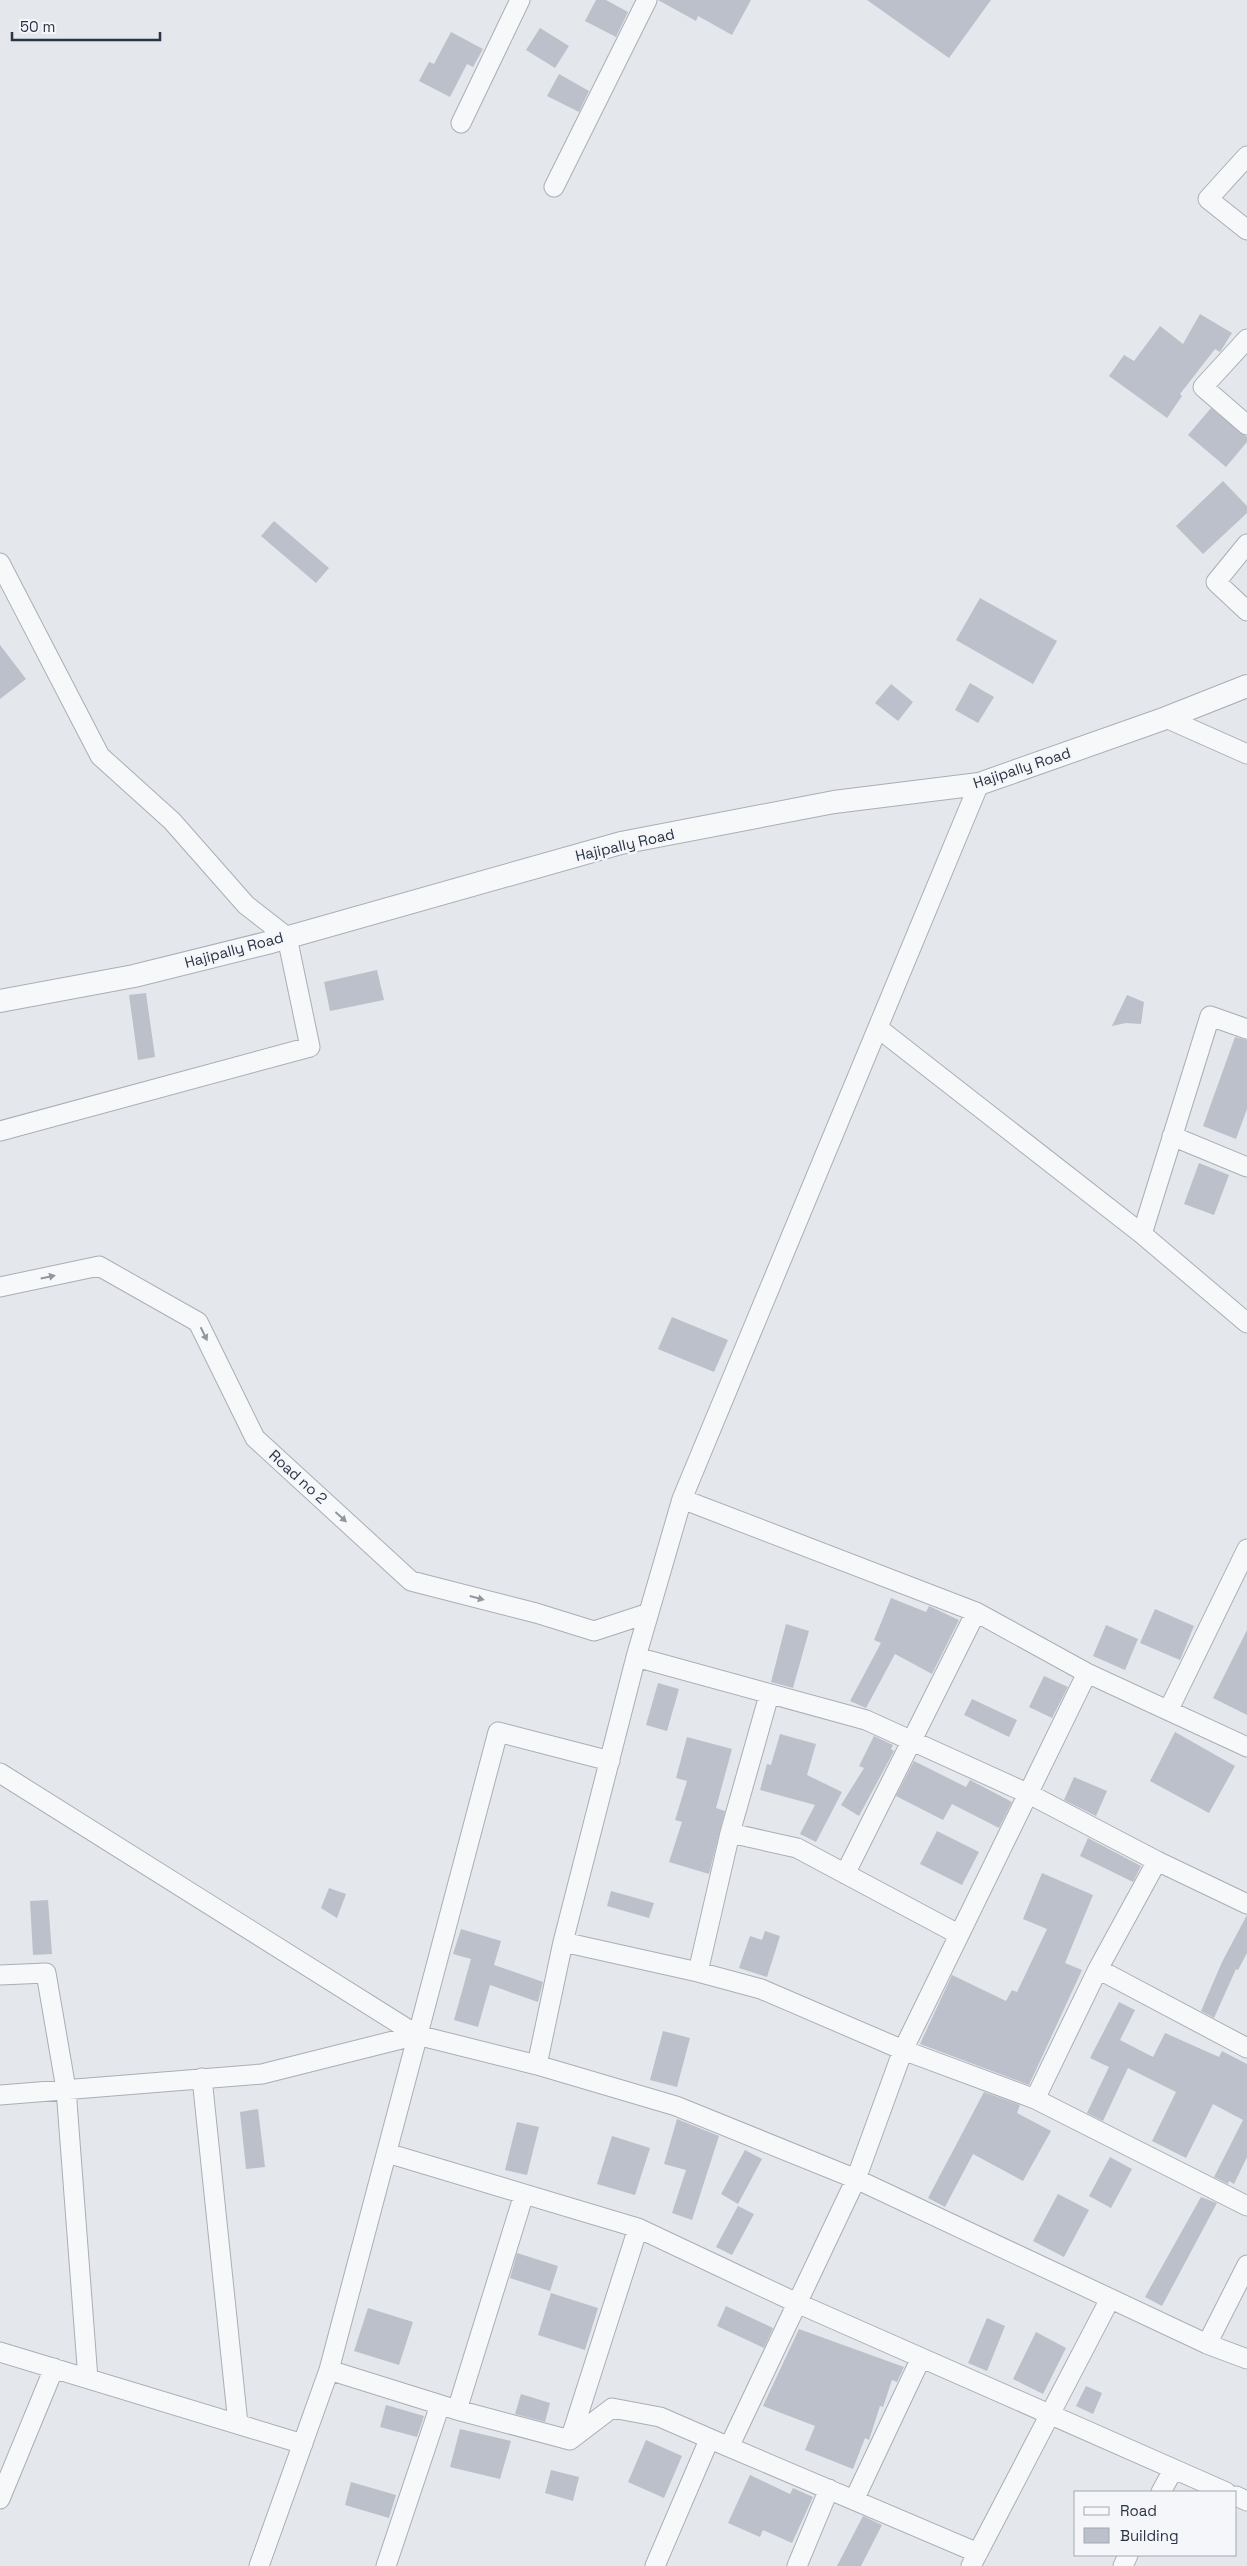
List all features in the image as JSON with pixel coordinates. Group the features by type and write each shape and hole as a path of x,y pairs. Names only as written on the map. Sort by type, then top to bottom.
{"street":[{"path":"461,123 520,0"},
{"path":"554,187 647,0"},
{"path":"1247,156 1208,199 1247,230"},
{"path":"1247,339 1203,387 1247,425"},
{"path":"1247,544 1216,582 1247,611"},
{"path":"0,564 100,756 172,821 246,905 287,937 310,1047 0,1131"},
{"name":"Hajipally Road","path":"0,1001 134,976 287,937 621,843 834,802 979,784 1166,718 1247,686"},
{"path":"1166,718 1247,754"},
{"path":"536,2065 563,1942 636,1657 682,1499 979,784"},
{"path":"1142,1234 1210,1016 1247,1029"},
{"path":"878,1028 1142,1234 1247,1323"},
{"path":"1172,1136 1247,1167"},
{"name":"Road no 2","path":"0,1287 99,1266 198,1322 255,1438 411,1581 536,1613 594,1631 649,1613"},
{"path":"682,1499 976,1612 1087,1673 1169,1709 1247,1747"},
{"path":"1169,1709 1243,1568 1247,1549"},
{"path":"845,1874 910,1740 976,1612"},
{"path":"636,1657 769,1695 866,1720 1029,1794 1157,1861 1247,1904"},
{"path":"729,2447 856,2179 903,2050 1087,1673"},
{"path":"698,1972 730,1834 769,1695"},
{"path":"259,2566 329,2370 498,1732 610,1761"},
{"path":"0,1772 417,2035 536,2065 676,2106 856,2179 1207,2344 1247,2359"},
{"path":"730,1834 797,1848 958,1934"},
{"path":"1035,2100 1098,1969 1157,1861"},
{"path":"563,1942 698,1972 761,1989 903,2050 1035,2100 1247,2206"},
{"path":"1098,1969 1247,2048"},
{"path":"0,1975 46,1973 66,2090 88,2379"},
{"path":"0,2095 262,2074 417,2035"},
{"path":"202,2078 238,2424"},
{"path":"386,2153 638,2228 797,2303 1224,2491"},
{"path":"386,2566 449,2408 524,2194"},
{"path":"570,2440 638,2228"},
{"path":"1207,2344 1247,2265"},
{"path":"570,2440 612,2408 660,2417 709,2440 854,2500 975,2560 1110,2299"},
{"path":"0,2352 303,2444"},
{"path":"854,2500 921,2358"},
{"path":"0,2499 54,2368"},
{"path":"329,2370 449,2408 570,2440"},
{"path":"655,2566 709,2440"},
{"path":"1162,2491 1173,2470"},
{"path":"797,2566 829,2489"}],"building":[{"path":"596,0 606,0 628,12 616,37 585,21"},
{"path":"658,0 751,0 732,35 698,16 696,21"},
{"path":"867,0 991,0 949,58"},
{"path":"540,28 569,46 555,68 526,50"},
{"path":"451,32 483,49 473,67 467,64 450,97 419,81 429,62 434,64"},
{"path":"559,74 589,91 579,112 547,96"},
{"path":"1200,314 1232,333 1220,352 1215,349 1180,394 1182,396 1167,418 1109,376 1124,355 1134,361 1160,326 1183,344"},
{"path":"1211,408 1247,437 1247,442 1226,467 1188,435"},
{"path":"1223,481 1247,506 1247,513 1203,554 1176,526"},
{"path":"274,521 329,568 316,583 261,536"},
{"path":"980,598 1057,641 1033,684 956,640"},
{"path":"0,645 26,679 0,699"},
{"path":"970,683 994,697 978,723 955,710"},
{"path":"891,684 913,702 898,721 875,703"},
{"path":"377,970 384,1000 330,1011 324,982"},
{"path":"146,993 155,1057 138,1060 129,995"},
{"path":"1127,995 1144,1002 1141,1024 1126,1023 1112,1026"},
{"path":"1235,1037 1247,1040 1247,1109 1236,1139 1203,1126"},
{"path":"1199,1163 1229,1175 1214,1215 1184,1204"},
{"path":"672,1317 728,1340 714,1372 658,1349"},
{"path":"891,1598 926,1612 929,1606 959,1620 932,1674 895,1654 866,1708 850,1701 881,1643 874,1640"},
{"path":"1155,1609 1194,1626 1180,1660 1140,1643"},
{"path":"786,1624 809,1631 793,1688 771,1682"},
{"path":"1106,1625 1138,1639 1125,1670 1093,1656"},
{"path":"1247,1630 1247,1715 1213,1698"},
{"path":"1044,1676 1068,1687 1052,1718 1029,1707"},
{"path":"658,1683 679,1689 667,1731 646,1725"},
{"path":"972,1699 1017,1720 1009,1737 964,1715"},
{"path":"1175,1732 1235,1766 1209,1813 1150,1781"},
{"path":"780,1734 816,1744 807,1775 842,1792 816,1842 800,1834 815,1805 760,1790 767,1764 771,1765"},
{"path":"874,1736 893,1745 891,1749 894,1751 859,1816 841,1805 864,1768 859,1766"},
{"path":"687,1737 732,1749 716,1808 725,1811 709,1874 669,1862 682,1822 675,1820 687,1781 676,1778"},
{"path":"914,1761 966,1787 970,1780 1012,1802 999,1828 952,1804 943,1820 896,1796"},
{"path":"1074,1777 1107,1791 1096,1816 1064,1800"},
{"path":"937,1831 979,1852 962,1885 920,1864"},
{"path":"1088,1838 1141,1866 1133,1882 1080,1856"},
{"path":"1042,1873 1093,1895 1065,1963 1082,1970 1029,2085 920,2044 952,1975 1006,2001 1012,1990 1017,1992 1047,1929 1023,1919"},
{"path":"329,1888 346,1894 337,1918 321,1908"},
{"path":"611,1891 654,1903 649,1918 607,1906"},
{"path":"48,1900 52,1954 33,1955 30,1901"},
{"path":"1247,1915 1247,1953 1238,1970 1236,1969 1214,2018 1201,2011 1222,1962"},
{"path":"461,1929 501,1941 494,1965 543,1982 538,2002 490,1985 478,2027 454,2020 471,1959 453,1954"},
{"path":"765,1931 780,1936 767,1977 739,1968 750,1936 762,1940"},
{"path":"1119,2002 1135,2010 1120,2040 1153,2057 1165,2033 1219,2057 1222,2051 1247,2064 1247,2157 1234,2184 1229,2181 1228,2184 1214,2177 1243,2120 1213,2104 1186,2158 1152,2141 1176,2092 1128,2068 1103,2121 1087,2113 1109,2067 1090,2058"},
{"path":"663,2031 690,2038 677,2087 650,2080"},
{"path":"984,2092 1020,2105 1017,2113 1051,2131 1023,2181 973,2154 945,2207 928,2198"},
{"path":"258,2109 265,2167 246,2169 240,2112"},
{"path":"677,2119 719,2136 692,2220 672,2213 686,2170 664,2164"},
{"path":"517,2122 539,2127 527,2175 505,2170"},
{"path":"612,2136 650,2148 635,2195 597,2184"},
{"path":"745,2150 762,2159 738,2204 721,2194"},
{"path":"1110,2157 1132,2169 1111,2208 1089,2196"},
{"path":"1058,2194 1089,2210 1064,2257 1033,2241"},
{"path":"1201,2197 1217,2203 1162,2306 1145,2297"},
{"path":"738,2206 754,2214 732,2255 716,2247"},
{"path":"517,2253 558,2266 550,2291 510,2278"},
{"path":"551,2293 598,2308 585,2350 538,2335"},
{"path":"726,2306 773,2328 764,2348 717,2326"},
{"path":"368,2308 413,2322 399,2365 354,2351"},
{"path":"987,2318 1005,2326 987,2371 968,2363"},
{"path":"799,2329 904,2367 897,2382 892,2380 883,2407 880,2406 869,2440 865,2438 853,2469 805,2450 815,2426 763,2406"},
{"path":"1036,2332 1066,2348 1043,2394 1013,2379"},
{"path":"1086,2386 1102,2393 1093,2414 1076,2406"},
{"path":"521,2394 550,2403 545,2422 515,2414"},
{"path":"386,2405 424,2416 417,2437 380,2427"},
{"path":"460,2429 511,2441 500,2479 450,2467"},
{"path":"646,2440 682,2456 664,2498 628,2482"},
{"path":"551,2470 579,2477 573,2501 545,2493"},
{"path":"750,2475 790,2494 793,2488 813,2497 792,2543 763,2530 760,2537 728,2523"},
{"path":"351,2482 396,2495 389,2518 345,2505"},
{"path":"863,2516 882,2525 861,2566 837,2566"}]}
